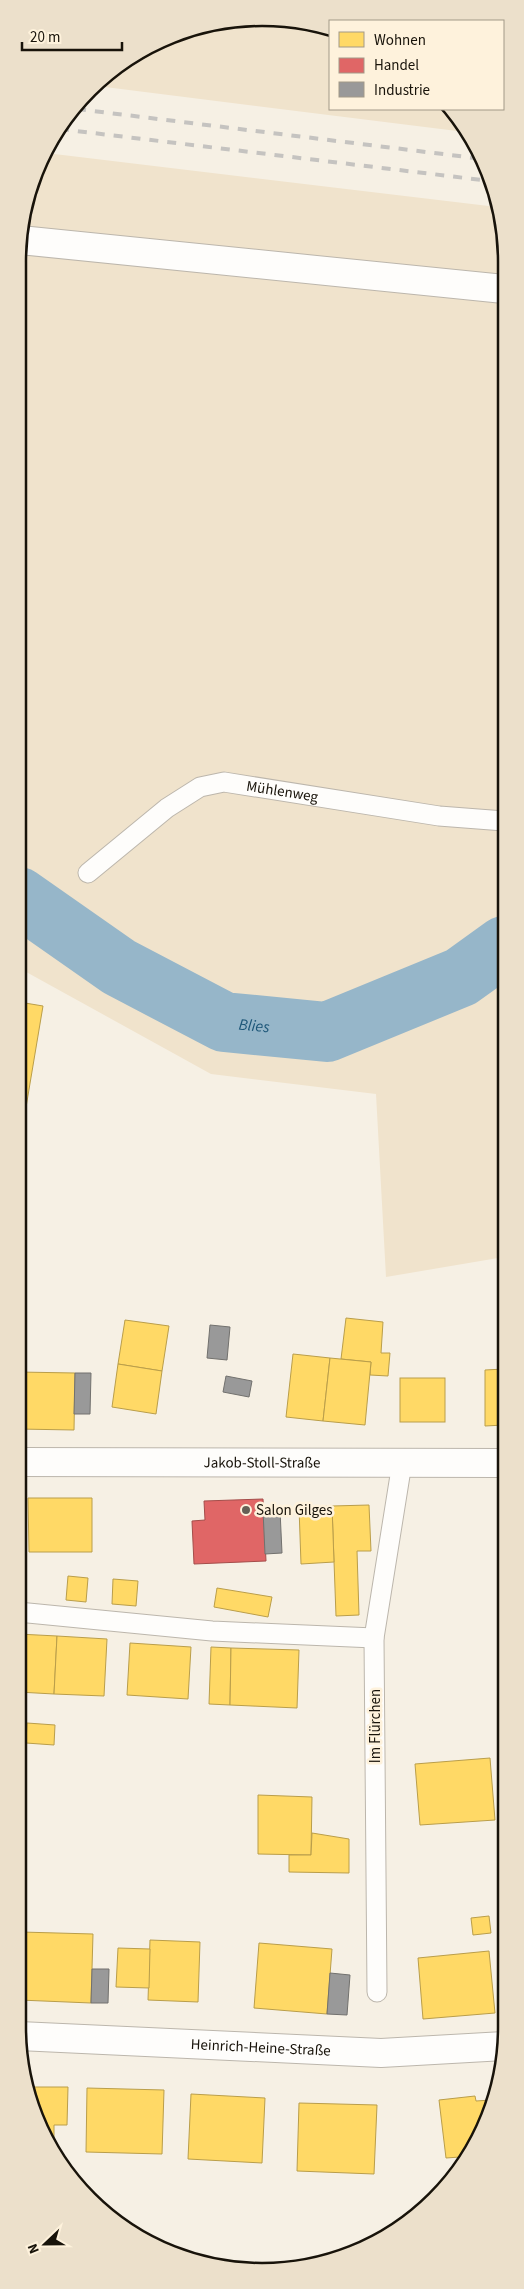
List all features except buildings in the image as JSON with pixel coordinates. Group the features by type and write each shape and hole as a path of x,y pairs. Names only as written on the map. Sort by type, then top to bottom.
{"main road":[{"path":"27,241 498,288"},
{"name":"Jakob-Stoll-Straße","path":"26,1462 498,1463"},
{"name":"Heinrich-Heine-Straße","path":"27,2036 381,2053 497,2046"}],"lane":[{"name":"Mühlenweg","path":"88,873 167,808 200,787 224,782 439,816 498,821"},
{"name":"Im Flürchen","path":"376,1992 374,1638 402,1463"},
{"path":"26,1613 212,1631 374,1638"}],"shaded area":[{"path":"262,26 293,28 329,36 329,110 442,110 458,131 105,87 118,75 144,58 172,44 201,34 231,28"},
{"path":"53,154 491,206 496,231 498,262 498,1258 386,1277 376,1094 211,1074 26,972 26,262 28,231 34,201 44,172"}],"waterway":[{"name":"Blies","path":"26,902 119,967 224,1022 327,1032 461,977 498,950"}],"railway":[{"path":"83,110 473,158"},
{"path":"67,130 483,180"}],"place":[{"name":"Salon Gilges","path":"246,1510"}]}
